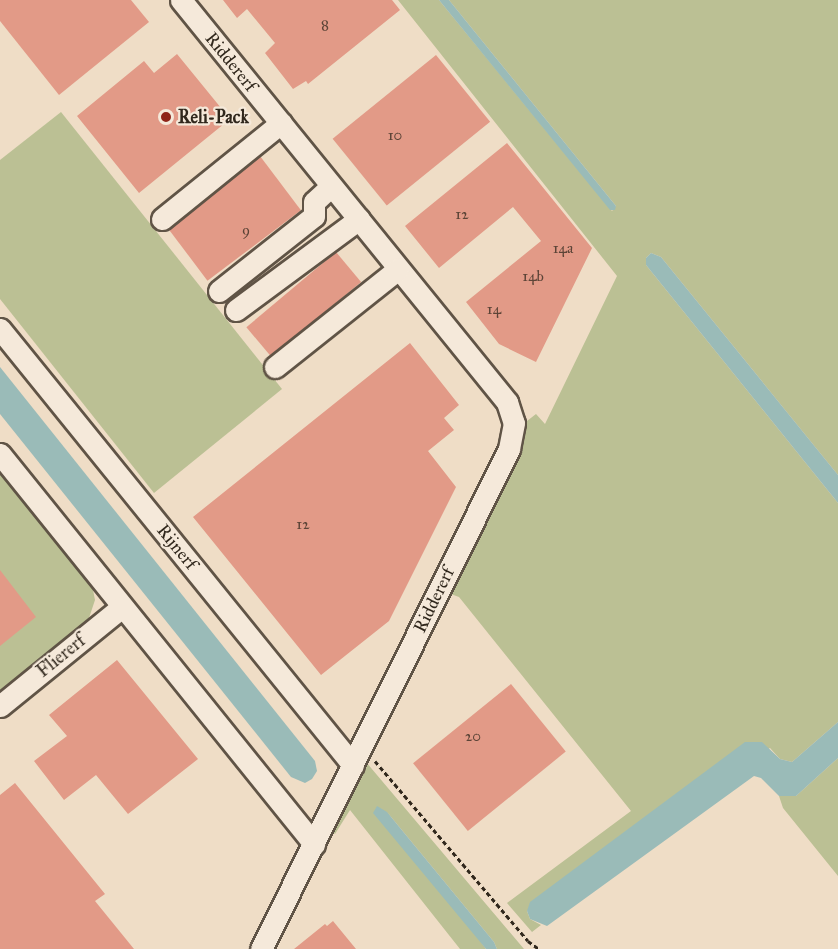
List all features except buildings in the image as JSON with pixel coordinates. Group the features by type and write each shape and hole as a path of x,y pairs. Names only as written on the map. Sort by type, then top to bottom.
{"street":[{"name":"Riddererf","path":"181,0 507,402 513,416 514,428 509,449 261,949"},
{"path":"162,219 281,123"},
{"path":"219,291 314,216 314,202 331,186"},
{"path":"236,310 358,219"},
{"path":"275,367 398,269"},
{"name":"Rijnerf","path":"0,329 357,756"},
{"path":"0,454 314,844"},
{"name":"Fliererf","path":"0,706 122,607"}],"path":[{"path":"357,756 372,756 528,941 539,949"}],"green space":[{"path":"398,0 439,0 612,211 616,206 449,0 838,0 838,475 661,257 651,253 646,258 646,265 838,503 838,722 792,762 780,759 770,748 527,911 530,919 541,925 532,932 507,903 631,811 459,597 448,593 524,441 527,421 536,414 545,424 617,276"},
{"path":"61,112 282,389 154,493 0,299 0,160"},
{"path":"0,467 92,585 95,600 88,621 0,694"},
{"path":"838,758 838,876 783,808 779,796 796,796"},
{"path":"364,762 524,949 497,949 494,942 387,812 486,949 460,949 350,810 335,834 331,829"}],"water":[{"path":"439,0 449,0 616,206 615,210 610,210"},
{"path":"651,253 661,257 838,475 838,503 646,265 646,258"},
{"path":"0,367 315,761 317,771 312,779 305,783 291,777 0,414"},
{"path":"838,722 838,758 796,796 779,796 761,778 754,776 547,926 530,919 527,911 530,902 745,742 762,742 780,759 792,762"},
{"path":"377,806 387,812 494,942 497,949 486,949 373,813"}],"place":[{"name":"Reli-Pack","path":"166,117"}]}
